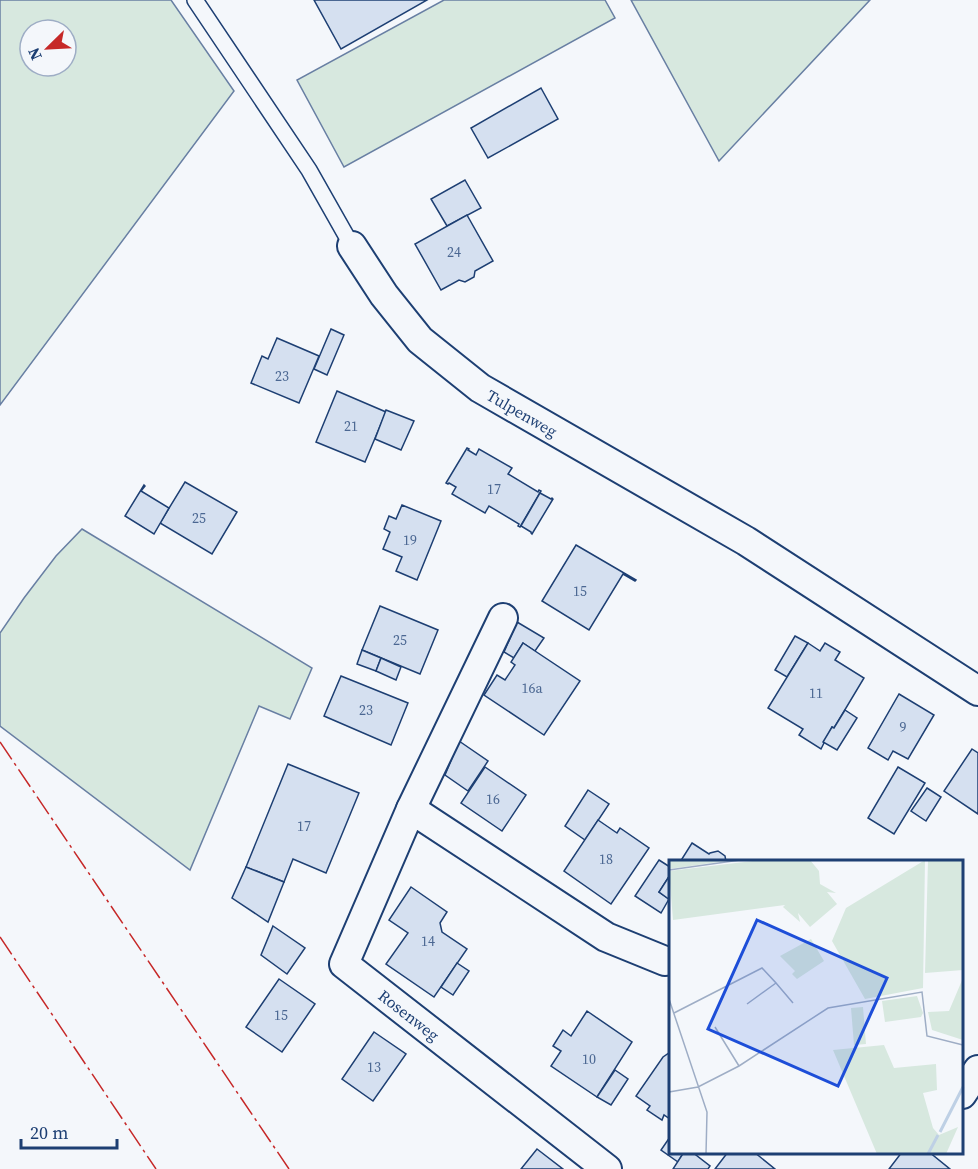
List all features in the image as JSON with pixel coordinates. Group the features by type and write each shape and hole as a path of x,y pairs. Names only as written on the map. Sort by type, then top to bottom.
{"street":[{"name":"Tulpenweg","path":"352,246 384,295 420,340 480,388 746,541 978,691"},
{"name":"Rosenweg","path":"504,618 411,809 344,964 607,1169"},
{"path":"411,809 606,937 665,961"},
{"path":"963,1092 978,1070"}],"lane":[{"name":"Tulpenweg","path":"195,0 309,170 352,246"}],"shaded area":[{"path":"0,0 171,0 234,91 0,405"},
{"path":"444,0 605,0 615,18 344,167 297,80"},
{"path":"631,0 870,0 719,161"},
{"path":"82,529 312,668 290,719 259,706 190,870 0,726 0,633 56,556"}],"building":[{"path":"314,0 427,0 341,49"},
{"path":"541,88 558,119 488,158 471,128"},
{"path":"465,180 481,208 447,226 431,199"},
{"path":"467,215 493,261 475,271 474,277 465,282 459,280 441,290 415,244"},
{"path":"331,329 344,335 327,375 314,369"},
{"path":"277,338 319,356 299,403 251,383 262,356 268,359"},
{"path":"337,391 386,412 365,462 316,442"},
{"path":"386,410 414,421 401,450 375,439"},
{"path":"467,448 476,455 479,449 512,468 508,474 538,492 541,491 520,527 519,524 489,506 485,513 452,494 456,487 446,483"},
{"path":"185,482 237,512 212,554 160,523"},
{"path":"144,485 141,491 169,508 154,534 125,516"},
{"path":"540,493 553,499 532,534 521,526"},
{"path":"402,505 441,521 417,580 396,571 402,557 383,549 390,532 384,529 389,516 396,519"},
{"path":"576,545 636,580 623,574 589,630 542,601"},
{"path":"380,606 438,630 420,674 362,650"},
{"path":"517,622 544,638 535,651 523,643 514,658 504,652"},
{"path":"795,636 808,643 787,677 775,670"},
{"path":"523,643 580,681 544,735 484,695 497,675 505,680 515,665 511,662"},
{"path":"808,643 820,651 825,643 840,652 835,660 864,678 834,728 832,727 821,749 799,735 803,729 768,708"},
{"path":"362,650 381,658 376,671 357,664"},
{"path":"381,658 401,667 396,680 376,671"},
{"path":"341,676 408,703 391,745 324,716"},
{"path":"899,694 934,715 908,759 893,751 888,760 868,748"},
{"path":"845,710 857,718 837,750 823,742"},
{"path":"459,741 488,761 468,791 445,775"},
{"path":"972,749 978,753 978,814 944,791"},
{"path":"288,764 359,793 326,873 293,859 284,882 246,867"},
{"path":"485,767 526,795 502,831 461,803"},
{"path":"898,767 925,783 894,834 868,818"},
{"path":"927,788 941,797 926,821 911,811"},
{"path":"588,790 609,804 585,840 565,826"},
{"path":"598,820 617,833 620,828 649,848 611,904 564,871"},
{"path":"692,843 709,854 718,851 725,856 726,860 681,860"},
{"path":"659,860 669,866 669,877 659,892 669,899 661,913 635,896"},
{"path":"246,867 284,882 268,922 232,898"},
{"path":"669,877 669,899 659,892"},
{"path":"411,887 447,912 440,923 442,932 467,949 434,997 386,964 408,933 389,920"},
{"path":"273,926 305,948 287,974 261,955"},
{"path":"457,963 469,971 453,995 441,987"},
{"path":"279,979 315,1004 282,1052 246,1027"},
{"path":"587,1011 632,1042 597,1097 551,1066 561,1051 553,1046 563,1030 571,1036"},
{"path":"374,1032 406,1054 373,1101 342,1079"},
{"path":"669,1053 669,1118 664,1115 662,1120 647,1110 650,1106 636,1096 663,1057"},
{"path":"615,1070 628,1079 611,1105 597,1097"},
{"path":"669,1138 669,1154 683,1154 678,1162 661,1150"},
{"path":"537,1149 563,1169 521,1169"},
{"path":"683,1154 695,1154 710,1166 708,1169 673,1169"},
{"path":"726,1154 756,1154 775,1169 715,1169"},
{"path":"900,1154 931,1154 950,1169 889,1169"}],"power":[{"path":"0,742 289,1169"},
{"path":"0,937 156,1169"}]}
